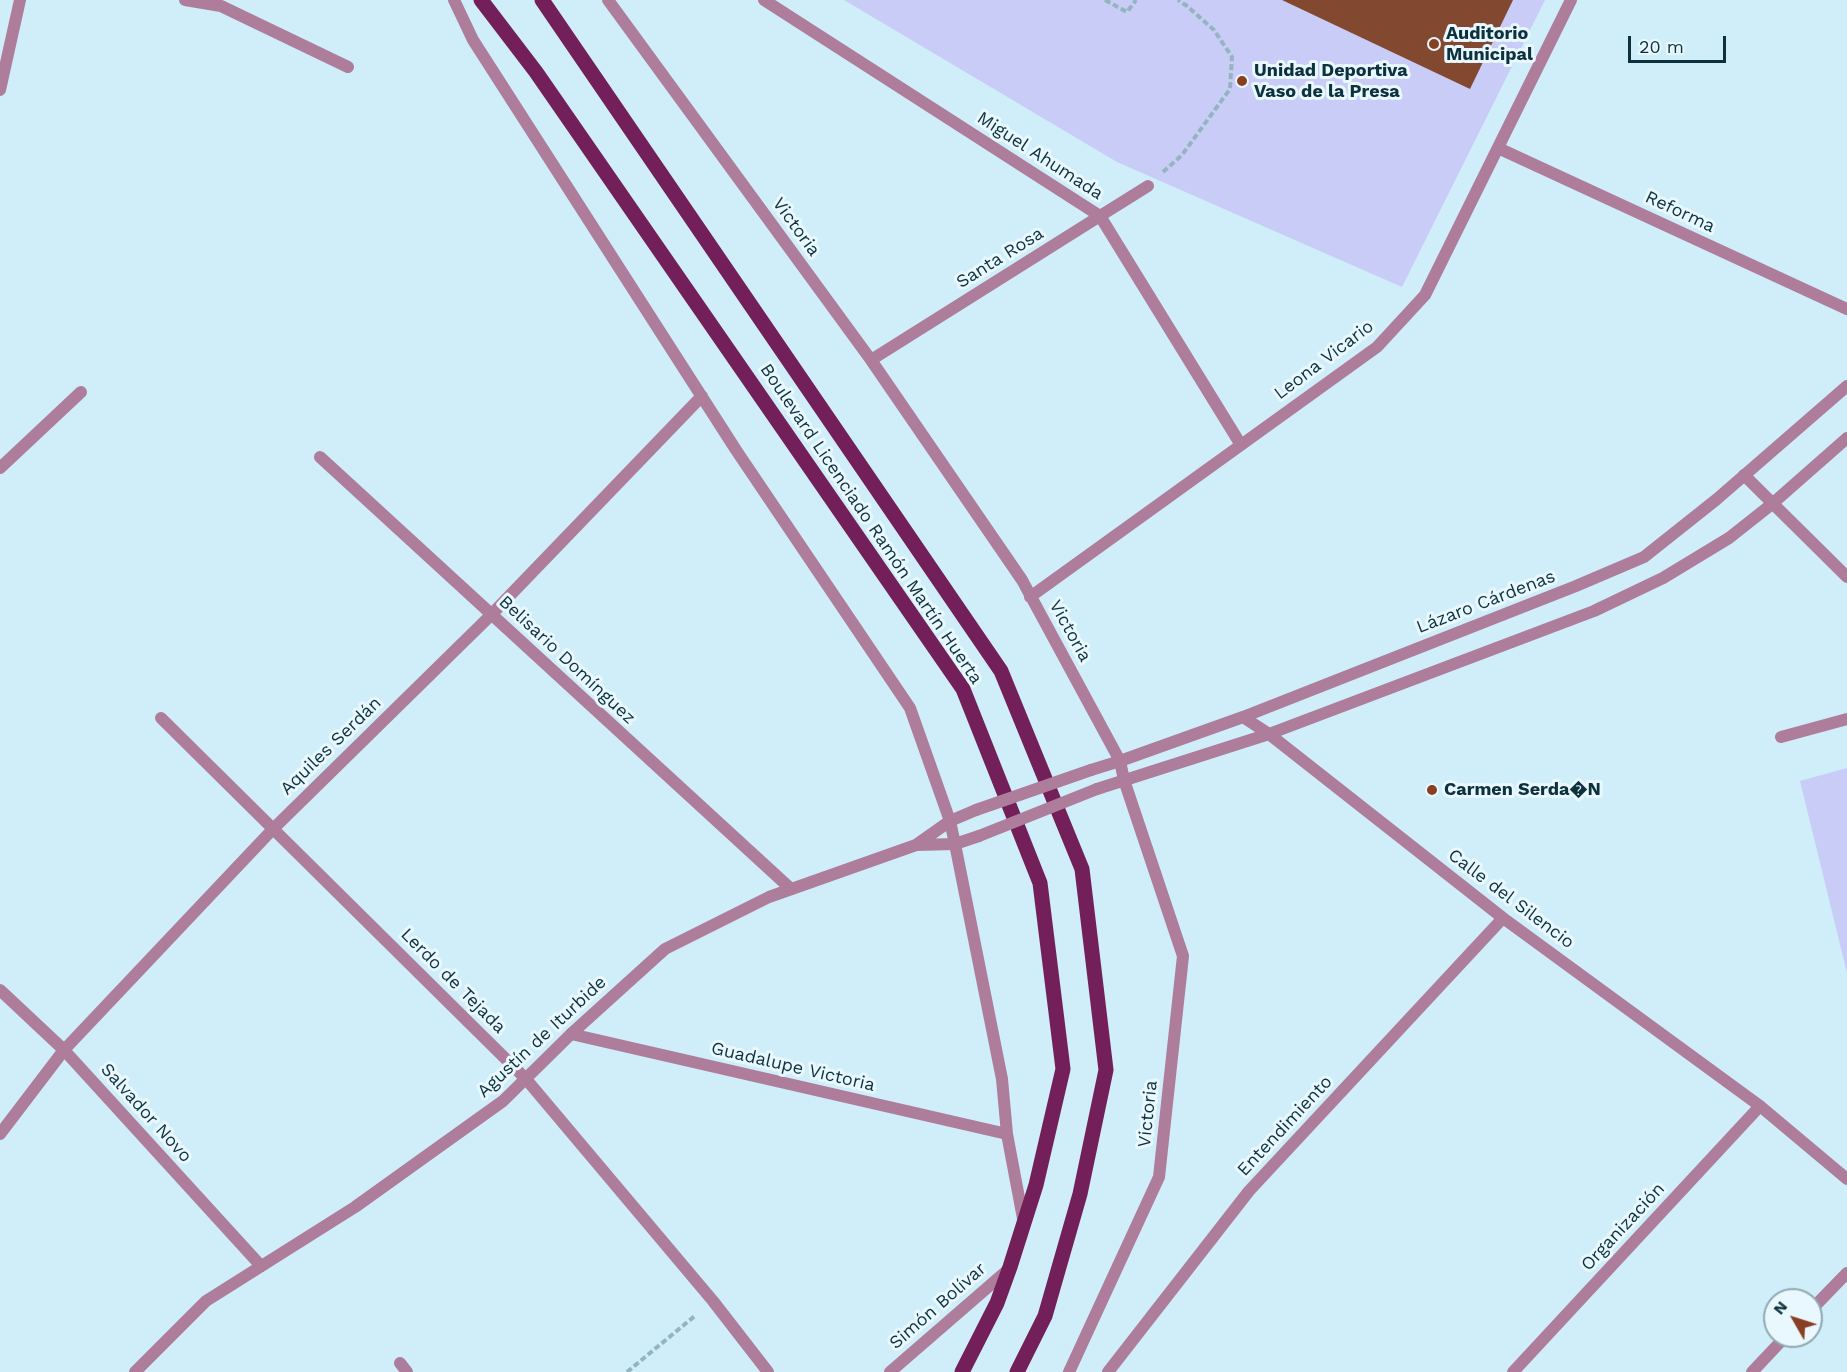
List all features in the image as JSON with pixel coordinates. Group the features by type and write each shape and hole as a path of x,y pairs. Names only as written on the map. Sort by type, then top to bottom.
{"main road":[{"name":"Boulevard Licenciado Ramón Martín Huerta","path":"481,0 536,72 963,689 1040,883 1063,1069 1036,1185 1010,1267 997,1303 962,1372"},
{"name":"Boulevard Licenciado Ramón Martín Huerta","path":"542,0 1001,671 1082,869 1106,1070 1080,1194 1045,1316 1020,1371"}],"street":[{"path":"0,90 20,0"},
{"path":"185,0 221,6 348,67"},
{"path":"454,0 474,40 736,450 910,708 950,821 1002,1080 1007,1134 1024,1224"},
{"name":"Victoria","path":"608,0 872,360 1022,580 1120,761 1124,780 1183,956 1159,1177 1069,1372"},
{"name":"Miguel Ahumada","path":"764,0 1101,216 1241,445"},
{"name":"Leona Vicario","path":"1030,597 1377,347 1425,295 1571,0"},
{"name":"Reforma","path":"1498,148 1847,309"},
{"name":"Santa Rosa","path":"872,360 1148,186"},
{"name":"Lázaro Cárdenas","path":"976,810 1243,717 1644,557 1847,386"},
{"path":"0,468 81,392"},
{"name":"Aquiles Serdán","path":"0,1134 64,1050 273,829 491,615 702,396"},
{"path":"1124,780 1269,734 1594,611 1663,578 1729,538 1772,504 1847,438"},
{"name":"Belisario Domínguez","path":"320,457 791,890"},
{"path":"1744,475 1847,577"},
{"name":"Calle del Silencio","path":"1243,717 1269,734 1503,918 1760,1106 1847,1179"},
{"name":"Lerdo de Tejada","path":"161,718 526,1079 713,1301 768,1372"},
{"path":"1780,737 1847,719"},
{"name":"Agustín de Iturbide","path":"915,845 955,844 1124,780"},
{"name":"Agustín de Iturbide","path":"135,1372 206,1301 355,1207 503,1101 571,1034 665,949 769,897 915,845 950,821 976,810"},
{"name":"Entendimiento","path":"1108,1372 1249,1191 1503,918"},
{"name":"Salvador Novo","path":"0,990 64,1050 261,1266"},
{"name":"Guadalupe Victoria","path":"571,1034 1007,1134"},
{"name":"Organización","path":"1513,1372 1760,1106"},
{"name":"Simón Bolívar","path":"890,1372 1010,1267"},
{"path":"1823,1298 1847,1273"},
{"path":"1752,1372 1775,1348"}],"path":[{"path":"1105,0 1127,12 1136,0"},
{"path":"1148,186 1182,155 1230,89 1232,57 1214,30 1178,0"},
{"path":"627,1372 713,1301"}],"shaded area":[{"name":"Unidad Deportiva Vaso de la Presa","path":"844,0 1545,0 1402,287 1117,162"},
{"path":"1847,768 1847,973 1800,781"}],"building":[{"name":"Auditorio Municipal","path":"1282,0 1513,0 1470,89"}],"place":[{"name":"Auditorio Municipal","path":"1434,44"},
{"name":"Unidad Deportiva Vaso de la Presa","path":"1242,81"},
{"name":"Carmen Serda�N","path":"1432,790"}]}
